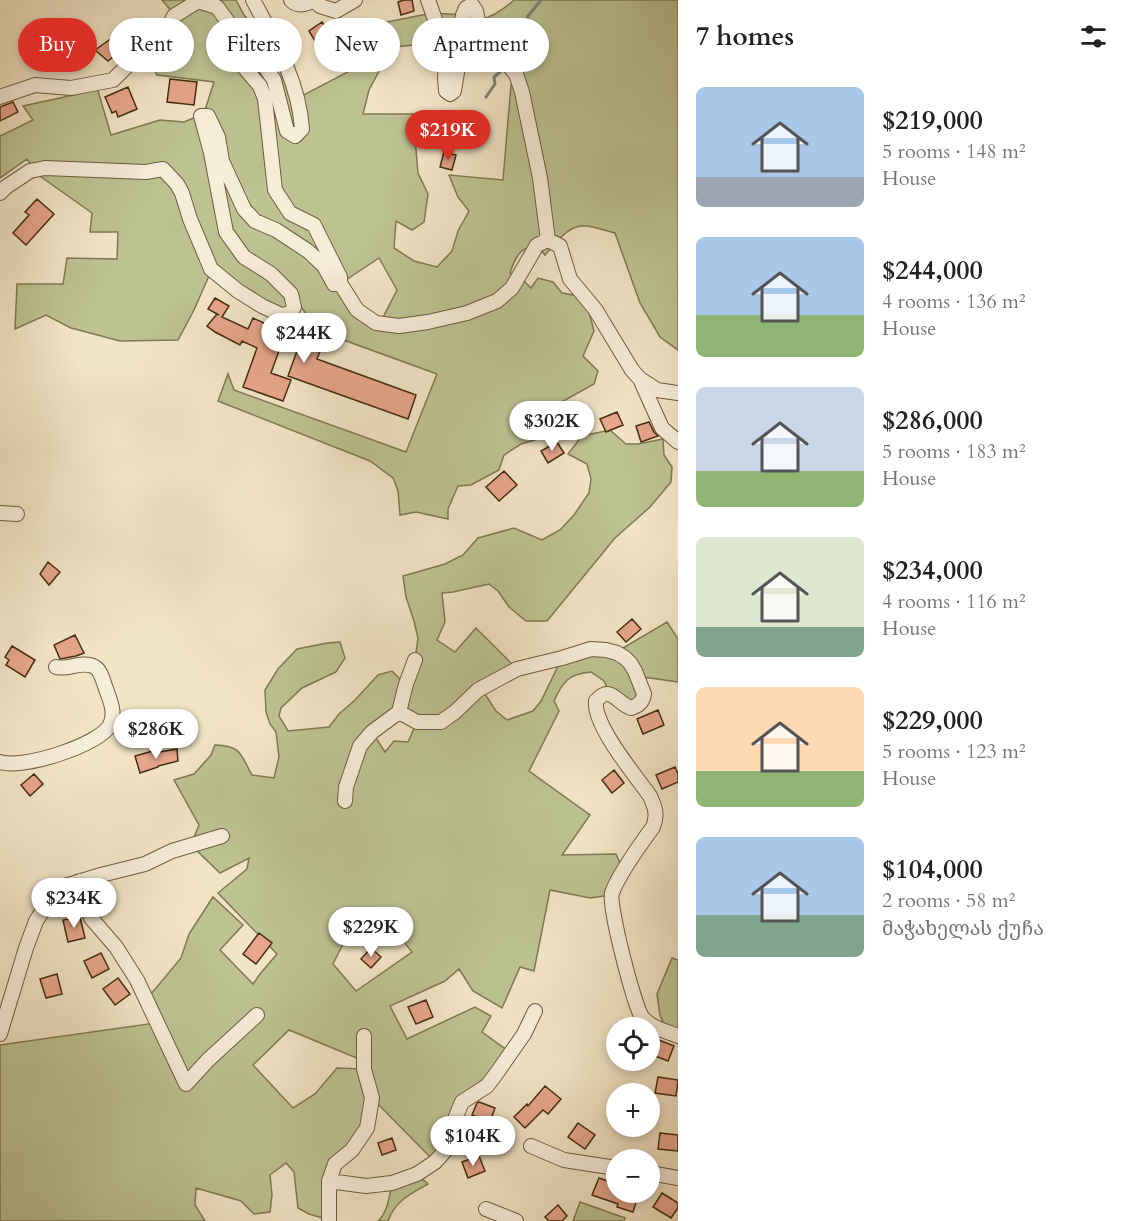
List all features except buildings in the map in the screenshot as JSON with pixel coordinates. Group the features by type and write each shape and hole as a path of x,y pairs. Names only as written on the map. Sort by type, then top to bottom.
{"street":[{"path":"253,0 262,18"},
{"path":"291,0 301,5 311,0 320,6 336,11 355,0"},
{"path":"428,0 446,57 446,91 450,94 457,83 463,15 466,8 472,5 483,36 516,74 540,178 548,240"},
{"path":"0,97 35,85 71,88 113,80 132,61 158,47 174,16 198,1 217,6 225,18"},
{"path":"248,72 260,86 265,99 275,190 290,213 314,225 340,278 340,284 357,310 376,322 399,326 428,322 468,313 497,301 512,288 537,245 548,240"},
{"path":"269,72 274,80 287,131 295,136 302,129 289,72"},
{"path":"0,193 30,171 45,168 146,172 163,169 182,193 190,219 212,269 238,291 262,306 279,314 290,313 294,307 291,294 270,274 244,257 226,232 211,153 201,116 208,116 219,137 222,161 244,209 255,220 276,230 308,251 324,266 334,284 340,284"},
{"path":"548,240 560,246 570,279 595,309 632,370 640,379 657,390 678,393"},
{"path":"640,379 662,429 678,442"},
{"path":"0,513 18,514"},
{"path":"399,712 417,722 441,722 478,690 517,669 591,649 616,653 630,663 644,694 644,699 640,704 631,708 627,707 609,693 596,701 595,706 605,730 650,796 655,807 656,821 611,895 613,916 633,995 641,1015 652,1026 678,1036"},
{"path":"345,801 346,787 360,746 372,732 399,712 405,684 415,660"},
{"path":"0,762 4,764 25,763 63,754 97,737 110,726 113,709 100,671 93,666 81,664 63,669 56,667"},
{"path":"0,1034 36,921 50,900 65,886 144,864 172,851 222,836"},
{"path":"80,881 91,918 116,947 136,980 186,1084 208,1059 257,1015"},
{"path":"329,1181 366,1186 392,1183 417,1174 435,1162 445,1151 462,1102 487,1086 524,1034 535,1011"},
{"path":"329,1221 329,1181 335,1164 352,1150 367,1128 372,1098 363,1069 364,1036"},
{"path":"531,1146 564,1160 606,1166"},
{"path":"660,1175 678,1178"},
{"path":"486,1209 516,1221"}],"green space":[{"path":"162,0 236,0 246,18 206,18 206,72 286,72 296,99 348,72 379,72 369,90 363,114 413,114 418,173 428,194 424,222 412,230 396,221 394,248 414,261 437,267 452,251 458,231 469,211 458,197 449,175 503,180 511,85 518,83 511,72 549,72 549,18 486,18 497,13 514,0 678,0 678,350 660,337 640,303 615,233 580,226 563,235 545,255 540,249 529,248 522,251 516,258 510,273 523,280 531,288 538,278 553,282 562,293 585,297 594,331 583,356 598,371 594,384 549,409 573,430 521,444 504,455 499,470 471,485 458,486 448,509 448,519 416,512 400,515 398,491 393,478 370,461 218,401 228,374 234,390 406,452 437,374 319,331 293,296 284,315 212,269 178,340 120,341 71,328 46,315 15,329 17,284 63,284 67,258 117,259 118,232 90,232 92,213 37,174 27,159 0,178 0,136 33,120 23,106 78,94 96,84 111,135 160,120 184,122 205,110 214,82 157,75 155,72 194,72 194,18 177,18","holes":["379,258 397,290 380,323 340,284"]},
{"path":"432,13 463,15 463,18 412,18 412,45 400,46 400,19"},
{"path":"610,430 626,444 663,439 664,455 672,467 671,482 650,507 615,538 547,621 526,621 509,607 498,591 489,584 442,593 445,622 437,640 455,652 476,628 517,669 479,690 485,694 496,711 507,720 533,711 541,701 562,658 618,651 667,622 678,639 678,682 636,676 641,689 632,704 608,690 604,681 591,672 572,677 560,688 554,701 559,711 529,771 590,815 562,855 616,854 624,872 611,895 590,898 550,890 534,971 520,967 502,1008 473,991 459,969 445,981 390,1006 407,1039 475,1007 491,1016 482,1032 511,1053 462,1102 435,1162 372,1098 367,1128 335,1164 330,1220 298,1208 294,1172 286,1163 270,1175 272,1195 270,1212 254,1214 241,1201 196,1188 195,1205 205,1221 0,1221 0,1045 156,1023 146,1000 181,958 189,934 213,897 243,925 220,950 253,984 277,954 218,893 247,869 249,858 220,873 191,845 199,825 174,780 194,774 211,755 215,745 230,747 239,752 252,775 274,778 279,757 276,732 266,712 265,690 278,669 297,649 340,642 345,658 336,672 302,688 281,708 279,716 288,731 329,727 378,675 392,671 405,684 415,660 418,638 406,597 403,576 445,564 463,555 478,538 514,528 542,540 560,530 589,493 591,479 587,464 568,454 582,436","holes":["399,712 417,722 408,742 394,741 385,752 372,732","362,926 371,928 382,936 393,936 404,942 412,952 356,991 333,964 350,930","289,1030 364,1061 363,1069 337,1068 315,1094 293,1108 253,1065"]},
{"path":"672,958 678,960 678,1036 667,1032 660,1015 657,994"},
{"path":"417,1174 428,1184 399,1203 388,1221 378,1221 386,1209 392,1183"},
{"path":"580,1202 625,1218 624,1221 573,1221"}],"waterway":[{"path":"528,18 541,0"},
{"path":"486,97 495,84 494,77 500,72"}]}
